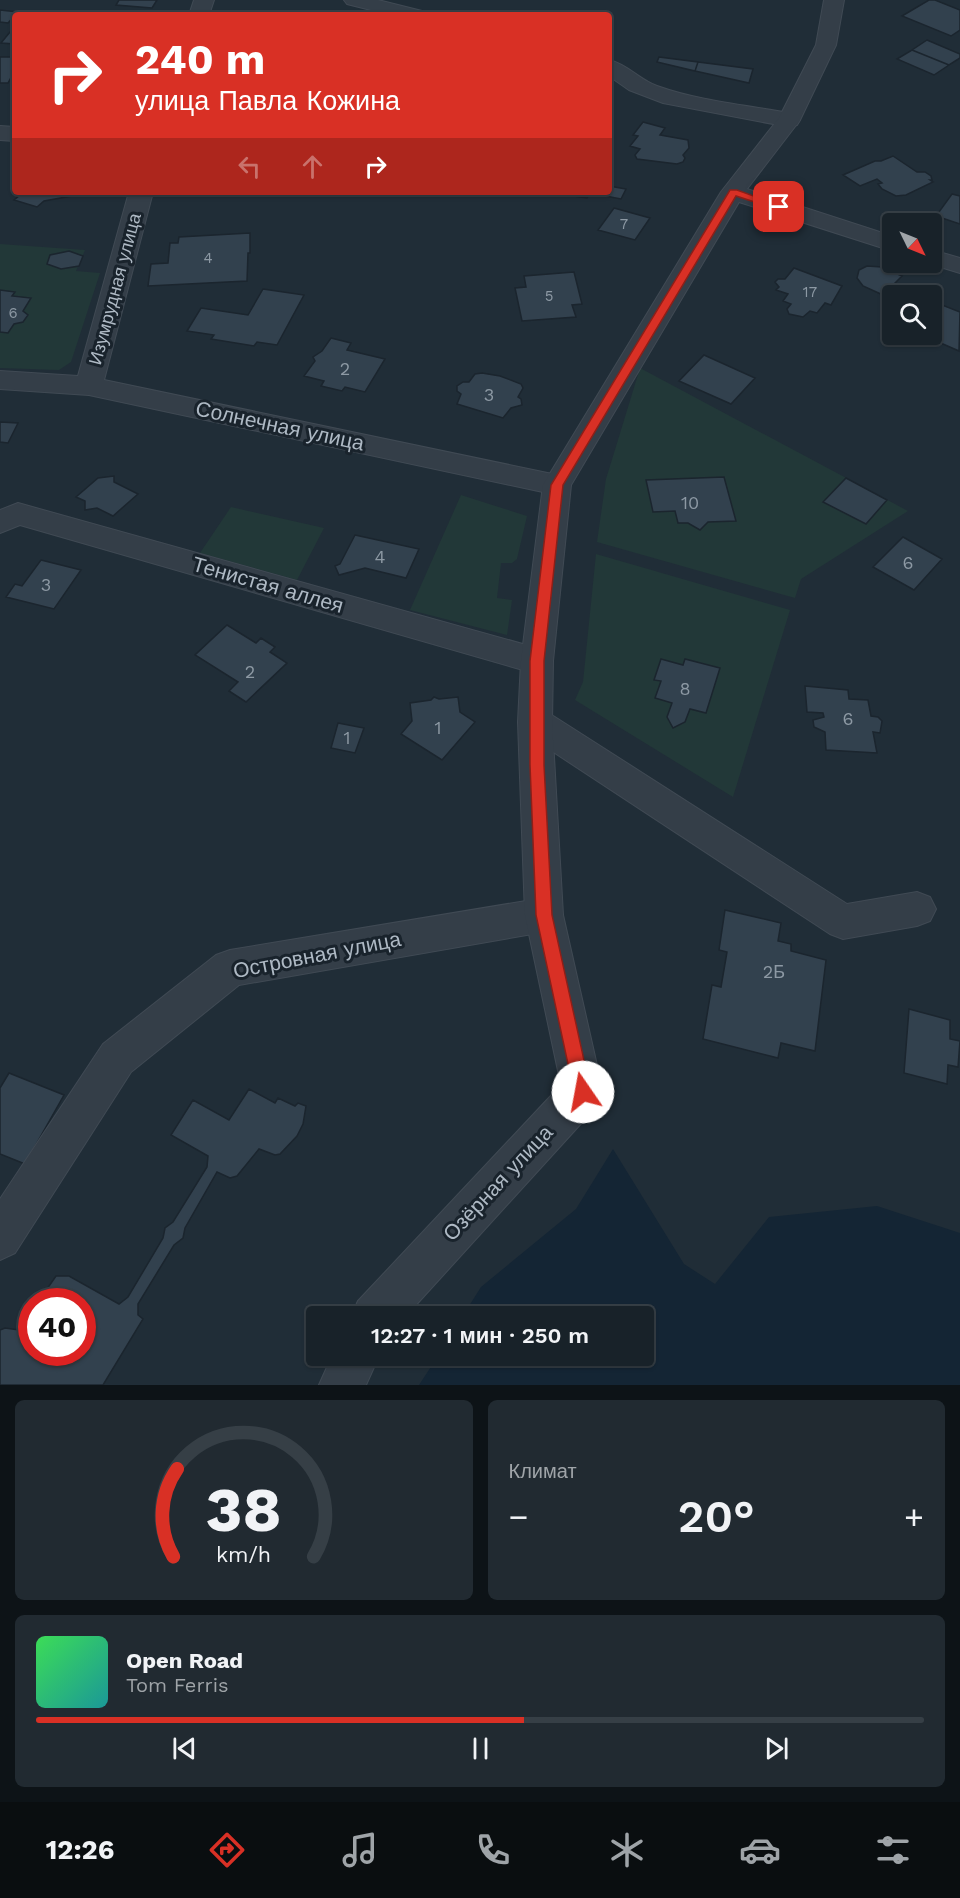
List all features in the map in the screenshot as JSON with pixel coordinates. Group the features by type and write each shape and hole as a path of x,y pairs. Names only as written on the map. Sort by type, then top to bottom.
{"street":[{"path":"354,0 403,12"},
{"name":"Озёрная улица","path":"384,1306 583,1092 544,915 536,722 537,661 557,485 733,192 789,120 826,45 834,0"},
{"path":"612,68 636,86 671,98 789,120"},
{"path":"733,192 882,241"},
{"name":"Изумрудная улица","path":"89,386 140,195"},
{"path":"942,260 960,266"},
{"name":"Солнечная улица","path":"0,380 89,386 557,485"},
{"name":"Тенистая аллея","path":"0,522 18,514 537,661"},
{"path":"536,722 843,922 917,909"},
{"name":"Островная улица","path":"0,1238 117,1058 230,968 544,915"},
{"path":"342,1385 351,1366"}],"green space":[{"path":"0,244 85,250 76,271 100,273 71,362 59,370 0,368"},
{"path":"640,368 908,511 801,579 795,598 597,542 606,479"},
{"path":"461,495 527,516 517,559 512,563 501,563 497,598 512,600 507,635 410,610"},
{"path":"231,507 324,528 297,580 200,553"},
{"path":"596,554 790,610 733,797 575,700 583,682"}],"water":[{"path":"613,1149 684,1264 715,1284 769,1217 877,1206 960,1233 960,1385 419,1385 431,1366 654,1366 654,1306 469,1306 481,1287 576,1209"}],"building":[{"path":"119,0 157,0 152,8 116,5"},
{"path":"929,0 935,0 960,10 960,30 951,36 902,16"},
{"path":"0,10 18,12 12,12 12,19 8,23 0,22"},
{"path":"10,32 12,32 12,44 1,43"},
{"path":"927,40 960,54 960,58 949,65 912,50"},
{"path":"912,50 949,65 934,75 897,59"},
{"path":"0,57 12,57 12,76 8,83 0,83"},
{"path":"659,57 698,62 695,71 657,62"},
{"path":"698,62 753,69 749,83 695,71"},
{"path":"643,122 665,128 660,135 688,140 689,148 683,155 685,158 683,162 677,164 637,159 635,155 640,149 630,146 638,136 633,135"},
{"path":"893,156 917,172 925,172 931,176 932,180 930,180 933,182 906,195 896,196 882,189 878,184 882,183 877,179 860,186 843,175 875,161"},
{"path":"612,187 626,189 621,199 600,195 612,195"},
{"path":"952,194 960,196 960,224 942,218 942,213 938,213"},
{"path":"20,195 77,195 44,201 37,207 14,200"},
{"path":"574,195 589,195 587,198"},
{"path":"614,208 650,218 635,240 598,230"},
{"path":"250,233 247,281 148,286 151,264 168,263 170,243 178,243 179,237"},
{"path":"69,251 83,256 79,266 61,269 47,264 50,255"},
{"path":"867,266 882,267 882,273 895,273 902,276 893,285 882,285 882,295 863,286 857,278 859,270"},
{"path":"794,268 842,286 831,305 825,303 817,313 810,311 803,317 789,314 787,309 791,304 783,301 788,294 776,290 779,287 775,282 778,279 785,279"},
{"path":"574,272 582,304 572,305 576,317 522,321 515,288 526,287 524,276"},
{"path":"263,289 304,295 277,345 257,342 254,346 211,339 214,335 187,331 201,308 248,315"},
{"path":"0,290 15,292 12,296 31,298 23,311 28,315 23,322 14,324 8,333 0,332"},
{"path":"942,305 960,312 959,351 942,344"},
{"path":"331,338 351,343 347,350 385,359 365,392 345,387 342,391 321,386 324,381 304,376 315,361 313,357 322,351"},
{"path":"704,355 755,378 731,404 679,381"},
{"path":"475,374 500,376 521,384 523,388 518,397 522,405 511,408 503,418 457,404 461,394 457,391 457,386 463,382 469,382"},
{"path":"0,422 18,423 8,443 0,442"},
{"path":"114,476 114,482 138,494 113,516 97,508 85,510 85,501 76,497 98,478"},
{"path":"724,477 736,521 708,522 700,530 688,523 678,523 675,511 653,512 646,480"},
{"path":"846,478 887,500 866,524 823,502"},
{"path":"355,535 419,549 406,578 365,568 339,575 335,566 340,564"},
{"path":"903,537 942,559 914,590 873,567"},
{"path":"41,560 81,570 54,609 6,597 15,584 22,586"},
{"path":"227,625 256,643 261,638 275,647 270,652 287,663 246,702 229,691 238,682 195,655"},
{"path":"661,659 683,665 685,659 720,668 706,713 690,709 685,722 673,728 667,717 672,703 655,698 661,681 654,680"},
{"path":"805,686 848,690 849,699 868,700 871,716 878,717 882,721 880,733 873,732 877,753 826,750 825,732 814,727 813,720 824,717 823,713 807,712"},
{"path":"434,697 439,699 458,697 460,712 475,722 442,760 401,734 412,721 410,703 431,700"},
{"path":"338,723 364,728 355,753 331,748"},
{"path":"725,910 781,923 778,941 791,944 791,951 826,960 815,1051 781,1043 778,1058 703,1039 712,985 721,987 727,952 719,950"},
{"path":"909,1009 950,1020 950,1039 960,1041 958,1067 948,1065 947,1084 904,1073"},
{"path":"9,1073 64,1095 25,1164 0,1154 0,1088"},
{"path":"249,1089 275,1103 278,1098 295,1106 298,1103 306,1106 303,1124 297,1136 280,1154 275,1155 259,1149 237,1176 230,1178 217,1172 185,1228 183,1238 174,1245 138,1304 138,1315 143,1319 103,1385 0,1385 0,1330 5,1328 18,1330 18,1366 96,1366 96,1291 119,1304 128,1297 163,1238 165,1228 173,1222 207,1167 208,1156 171,1135 193,1100 229,1120"},
{"path":"56,1276 69,1276 90,1288 48,1288"}],"route":[{"path":"583,1092 544,915 537,765 537,661 557,485 733,192 779,207"}]}
